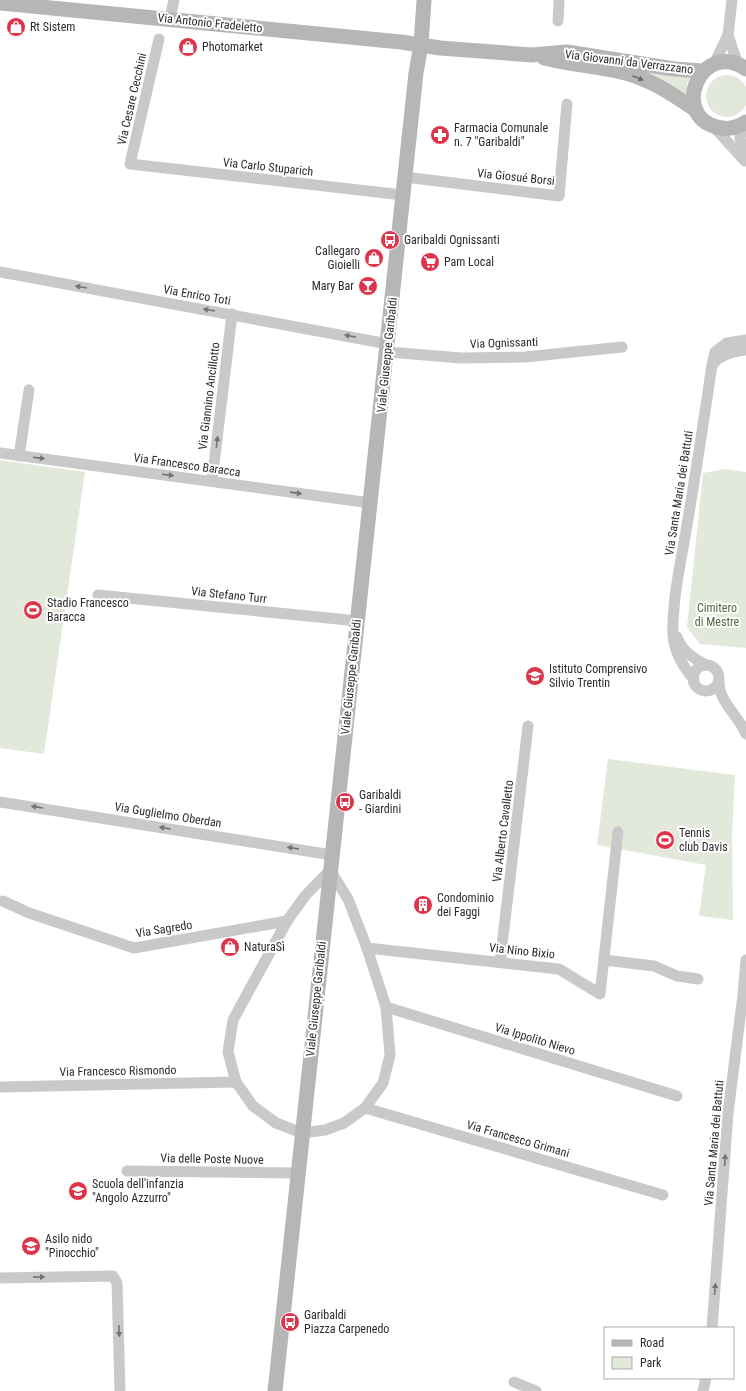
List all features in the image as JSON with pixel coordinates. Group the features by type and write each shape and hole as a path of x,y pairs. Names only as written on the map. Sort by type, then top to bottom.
{"street":[{"path":"170,19 174,0"},
{"name":"Viale Giuseppe Garibaldi","path":"275,1391 330,870 388,348 416,73 421,45 424,0"},
{"path":"558,21 559,0"},
{"path":"696,110 693,100 693,90 697,80 708,68 728,35 732,0"},
{"name":"Via Antonio Fradeletto","path":"0,3 421,45"},
{"path":"728,35 736,58 744,67"},
{"name":"Via Cesare Cecchini","path":"130,164 159,39"},
{"name":"Via Giovanni da Verrazzano","path":"421,45 532,55 566,64 618,71 634,76 666,91 696,110 701,117 713,126"},
{"name":"Via Giovanni da Verrazzano","path":"532,55 567,52 674,69 708,68 723,62 732,62 744,67"},
{"name":"Via Giosué Borsi","path":"405,177 559,196 567,104"},
{"path":"713,126 724,129 734,128 745,123"},
{"path":"745,123 740,138 746,162"},
{"path":"713,126 746,162"},
{"name":"Via Carlo Stuparich","path":"130,164 404,195"},
{"name":"Via Enrico Toti","path":"0,272 232,314 388,348"},
{"name":"Via Giannino Ancillotto","path":"212,481 232,314"},
{"name":"Via Santa Maria dei Battuti","path":"694,679 686,671 677,655 673,635 678,577 715,352 727,343 746,340"},
{"name":"Via Ognissanti","path":"388,348 461,358 525,356 622,347"},
{"path":"712,365 717,359 726,354 746,350"},
{"path":"19,456 29,390"},
{"name":"Via Francesco Baracca","path":"0,453 371,503"},
{"name":"Via Stefano Turr","path":"98,595 358,621"},
{"name":"Via Santa Maria dei Battuti","path":"673,625 679,643 683,649 706,665"},
{"path":"729,707 712,692 697,686 694,679 696,671 699,668 706,665 717,670 719,678 718,687 724,701 729,707 738,719 746,734"},
{"path":"705,690 715,687 718,681"},
{"name":"Via Alberto Cavalletto","path":"500,962 528,726"},
{"name":"Via Guglielmo Oberdan","path":"0,802 332,854"},
{"name":"Via Nino Bixio","path":"367,948 559,969 600,994 618,832"},
{"path":"330,870 348,899 367,948 386,1007 390,1055 383,1083 365,1108 344,1123 325,1130 302,1133 276,1123 253,1106 236,1082 228,1052 233,1020 287,921 305,896 330,870"},
{"name":"Via Sagredo","path":"3,901 29,914 134,948 287,921"},
{"path":"604,960 654,966 677,976 698,978"},
{"name":"Via Santa Maria dei Battuti","path":"712,1327 728,1113 746,960"},
{"name":"Via Ippolito Nievo","path":"386,1007 677,1096"},
{"name":"Via Francesco Rismondo","path":"0,1087 236,1082"},
{"name":"Via Francesco Grimani","path":"365,1108 663,1195"},
{"name":"Via delle Poste Nuove","path":"127,1171 298,1174"},
{"path":"0,1278 113,1276 117,1283 120,1391"},
{"path":"703,1391 706,1379"},
{"path":"514,1382 527,1386 536,1391"}],"green space":[{"path":"640,71 692,77 687,84 687,95"},
{"path":"727,75 735,77 742,81 746,88 746,104 742,111 735,115 727,117 719,115 712,111 708,104 706,96 708,88 712,81 719,77"},
{"name":"Stadio Francesco Baracca","path":"0,460 85,472 44,754 0,748"},
{"name":"Cimitero di Mestre","path":"725,469 746,472 746,648 700,644 687,627 703,473"},
{"name":"Tennis club Davis","path":"608,759 735,775 732,836 733,920 699,916 706,865 597,845"}],"place":[{"name":"Rt Sistem","path":"16,27"},
{"name":"Photomarket","path":"188,47"},
{"name":"Farmacia Comunale n. 7 \"Garibaldi\"","path":"440,135"},
{"name":"Garibaldi Ognissanti","path":"390,240"},
{"name":"Callegaro Gioielli","path":"374,258"},
{"name":"Pam Local","path":"430,262"},
{"name":"Mary Bar","path":"368,286"},
{"name":"Stadio Francesco Baracca","path":"33,610"},
{"name":"Istituto Comprensivo Silvio Trentin","path":"535,676"},
{"name":"Garibaldi - Giardini","path":"345,802"},
{"name":"Tennis club Davis","path":"665,840"},
{"name":"Condominio dei Faggi","path":"423,905"},
{"name":"NaturaSì","path":"230,947"},
{"name":"Scuola dell'infanzia \"Angolo Azzurro\"","path":"78,1191"},
{"name":"Asilo nido \"Pinocchio\"","path":"31,1246"},
{"name":"Garibaldi Piazza Carpenedo","path":"290,1322"}]}
